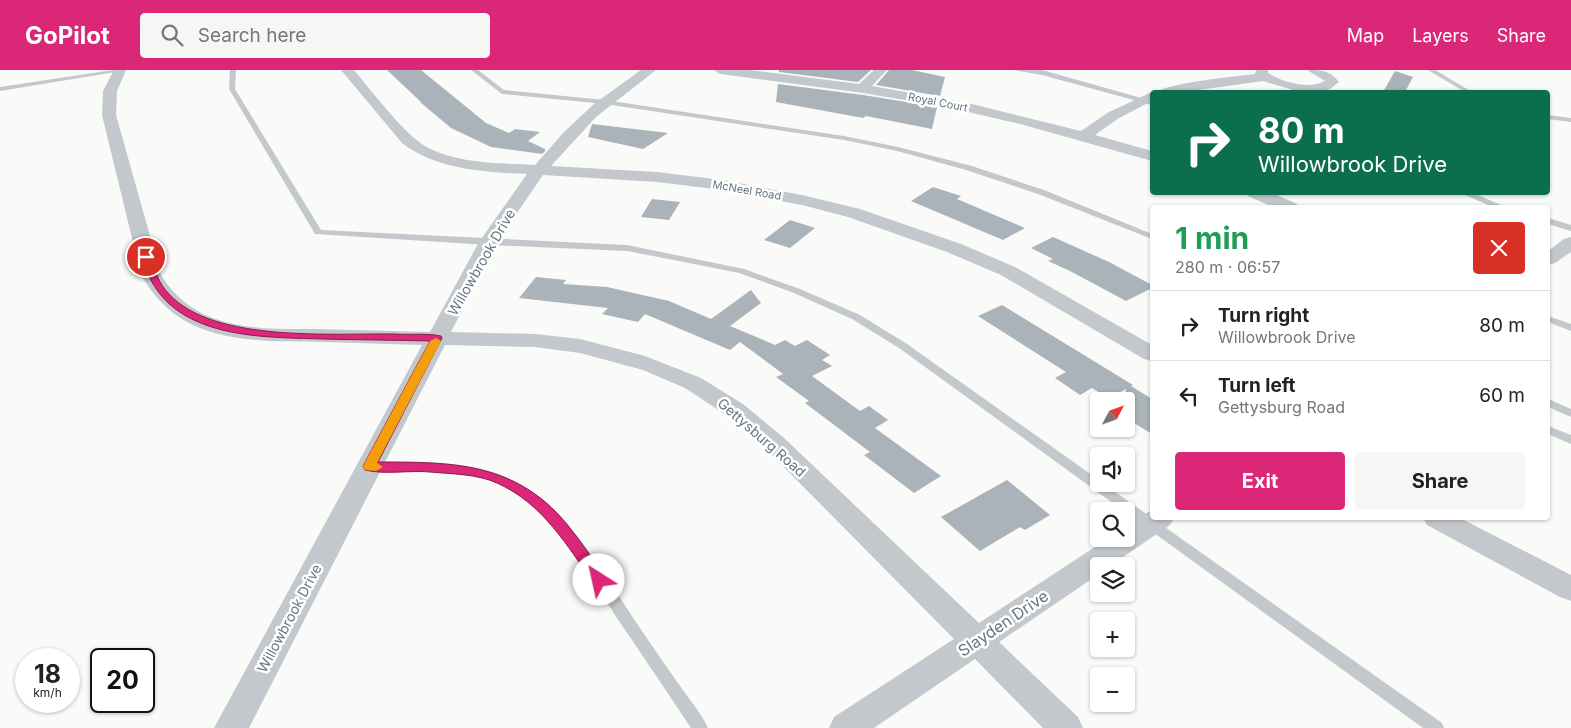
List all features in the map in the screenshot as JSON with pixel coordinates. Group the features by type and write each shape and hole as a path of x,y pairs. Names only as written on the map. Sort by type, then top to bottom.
{"street":[{"name":"Gettysburg Road","path":"121,70 112,82 108,98 109,115 151,275 166,296 190,315 236,331 279,335 523,340 576,346 616,354 654,366 694,383 727,403 753,424 1066,728"},
{"name":"McNeel Road","path":"347,70 407,140 419,150 439,158 466,164 539,171 657,177 722,185 802,200 854,213 930,239 1008,271 1150,353"},
{"name":"Willowbrook Drive","path":"231,728 488,242 539,171 584,120 650,70"},
{"name":"Royal Court","path":"720,70 946,103 1083,136 1150,155"},
{"path":"862,90 881,70"},
{"path":"1175,90 1264,74 1277,83 1302,88 1320,88 1332,82 1328,76 1313,70"},
{"path":"1083,136 1114,115 1149,100"},
{"path":"1261,195 1284,205"},
{"path":"1550,258 1571,243"},
{"name":"Slayden Drive","path":"846,728 1155,520"},
{"path":"1441,520 1571,589"}],"lane":[{"path":"0,89 121,70"},
{"path":"233,70 232,89 318,232 627,248 741,271 797,291 856,317 903,346 1150,517"},
{"path":"474,70 502,92 606,102 844,138 898,149 969,168 1041,192 1150,236"},
{"path":"1016,70 1040,72 1149,100"},
{"path":"1430,70 1465,90"},
{"path":"1550,117 1571,120"},
{"path":"1467,195 1495,205"},
{"path":"1550,222 1571,228"},
{"path":"1550,320 1571,328"},
{"path":"1550,405 1571,413"},
{"path":"1550,431 1571,440"},
{"path":"369,466 422,467 467,471 500,480 529,495 566,533 700,728"},
{"path":"1155,520 1436,728"}],"building":[{"path":"387,70 421,70 486,123 509,133 515,129 540,132 528,141 545,149 545,151 542,154 491,147 451,128 420,102"},
{"path":"779,70 871,70 858,82 779,72"},
{"path":"889,70 912,70 945,77 940,96 876,85"},
{"path":"1395,71 1413,77 1406,90 1384,90"},
{"path":"778,84 937,107 932,129 866,116 863,118 776,102"},
{"path":"592,124 668,133 643,149 588,137"},
{"path":"933,187 961,196 957,199 1025,228 1003,240 911,201"},
{"path":"652,199 680,202 669,220 641,217"},
{"path":"790,220 815,228 790,248 764,240"},
{"path":"1053,237 1109,262 1150,284 1150,289 1126,301 1048,261 1053,259 1031,248"},
{"path":"536,277 566,280 563,284 607,287 669,301 711,319 751,290 761,303 730,326 775,345 785,340 795,346 807,340 830,355 822,360 832,366 812,376 860,411 869,406 888,420 875,428 941,476 914,493 864,455 870,452 805,403 809,401 776,377 783,374 740,342 730,350 645,314 638,322 602,314 608,308 519,298"},
{"path":"1002,305 1133,385 1131,386 1150,398 1150,433 1135,424 1135,392 1126,392 1126,389 1120,392 1099,392 1092,388 1080,395 1055,378 1066,372 978,316"},
{"path":"1007,480 1050,515 1025,530 1020,527 980,551 941,517"}],"slow traffic":[{"path":"376,467 369,466 436,341"}],"route":[{"path":"146,257 151,275 159,289 166,296 190,315 236,331 279,335 437,338 369,466 422,467 467,471 500,480 529,495 561,526 599,580"}]}
